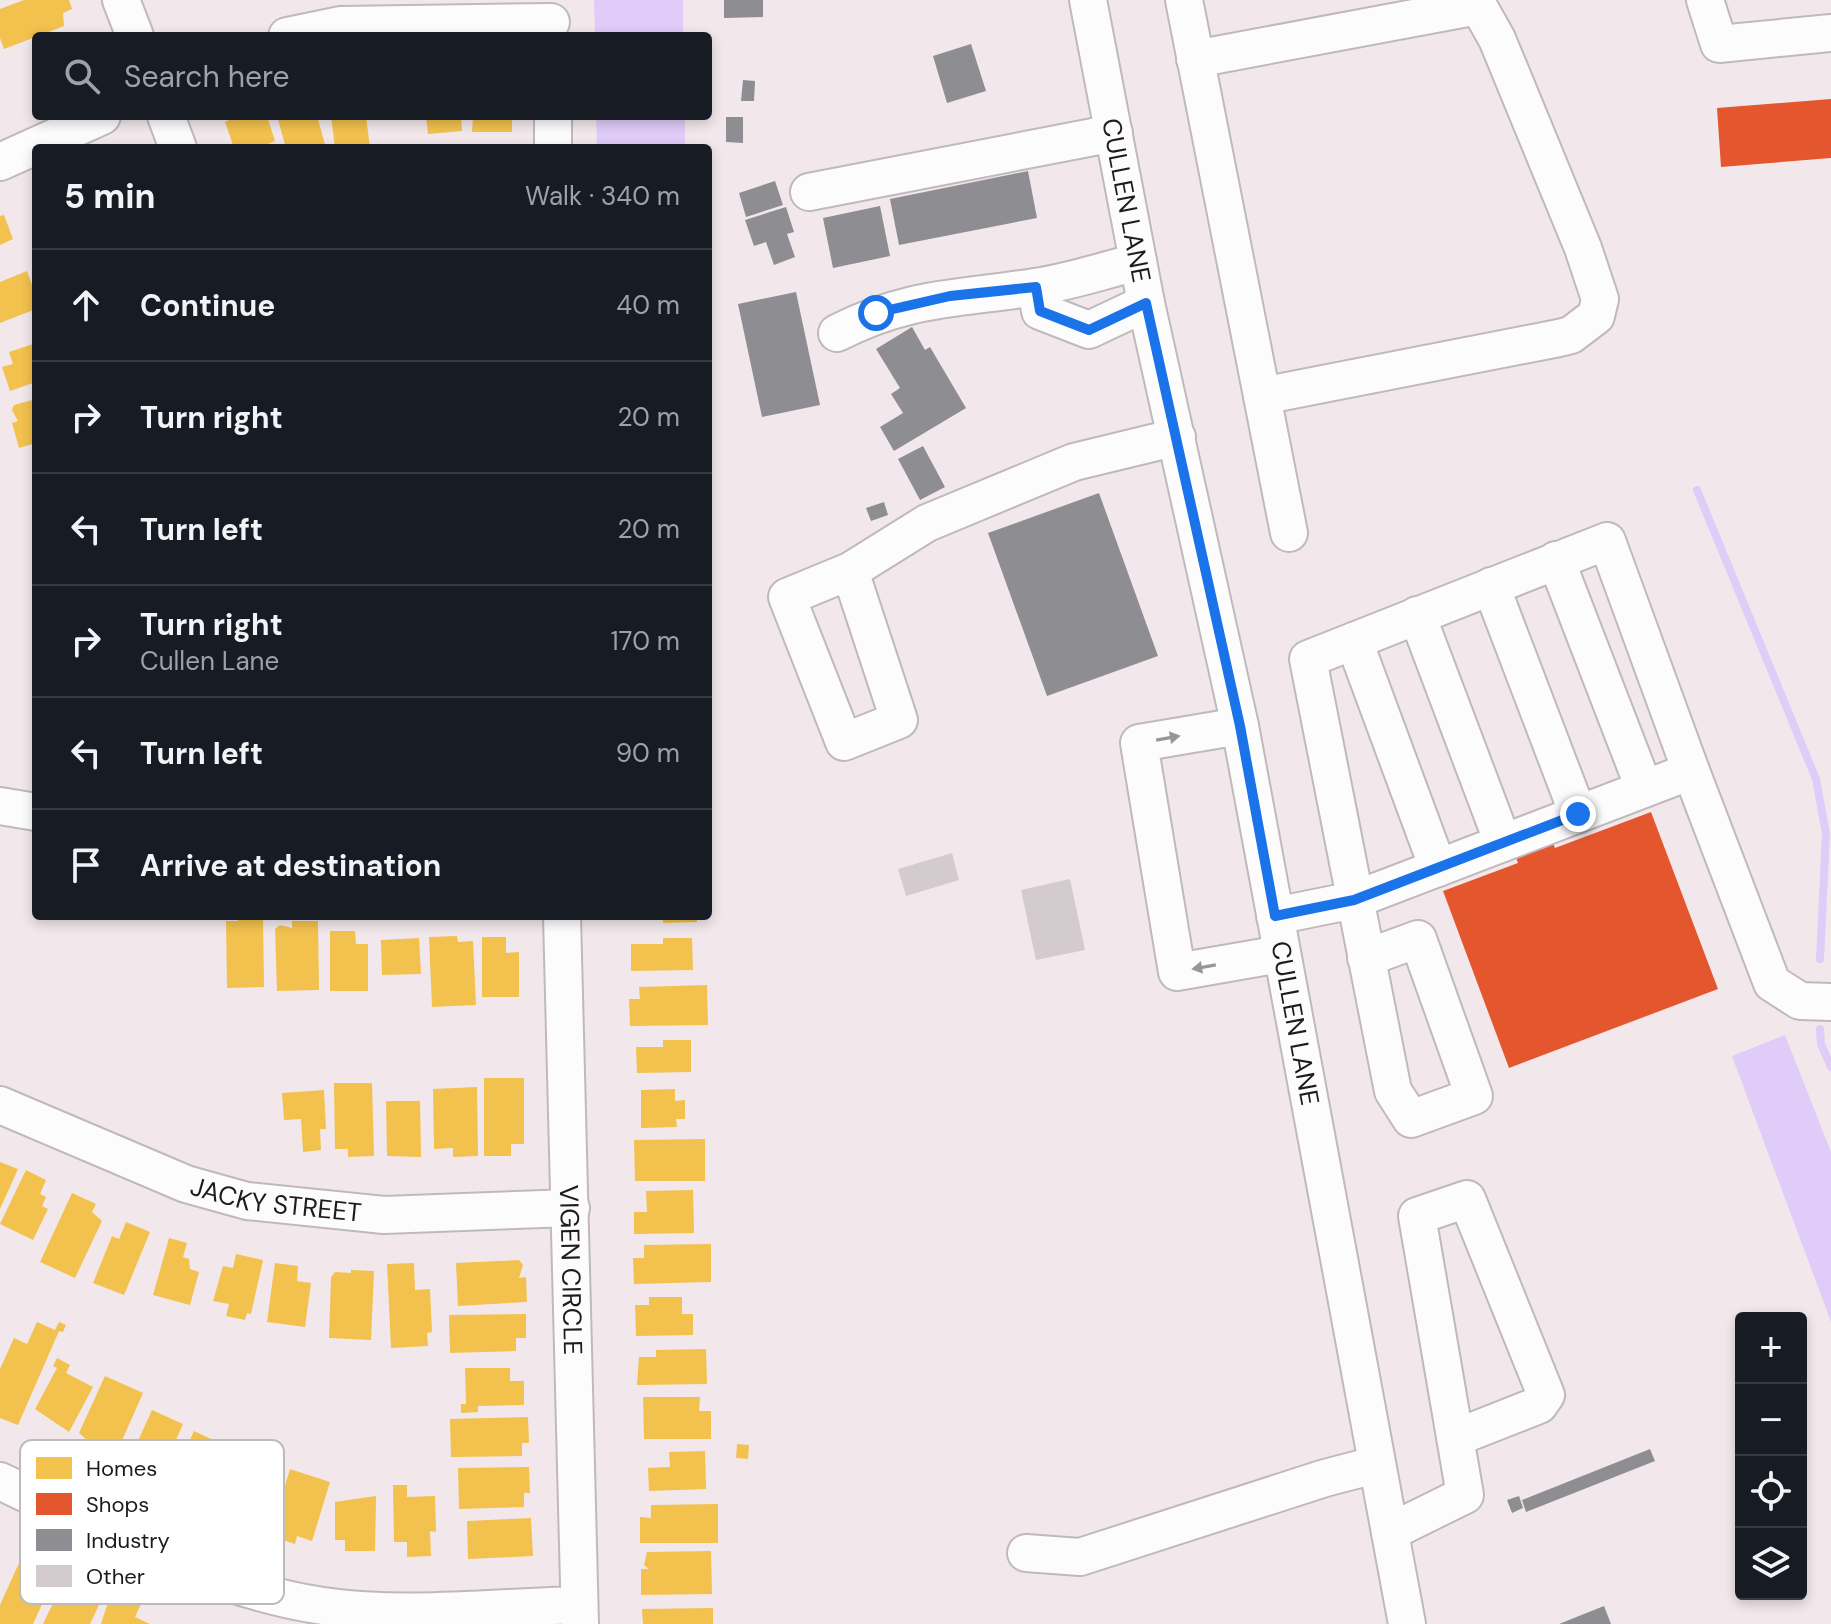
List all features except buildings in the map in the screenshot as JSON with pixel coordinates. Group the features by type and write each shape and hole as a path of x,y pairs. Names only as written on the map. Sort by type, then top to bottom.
{"street":[{"path":"121,0 133,32"},
{"name":"CULLEN LANE","path":"1088,0 1146,303 1240,726 1407,1624"},
{"path":"1184,0 1289,533"},
{"path":"1705,0 1719,44 1831,33"},
{"path":"1195,59 1476,3 1497,39 1583,248 1600,299 1596,316 1571,335 1262,396"},
{"path":"305,32 331,26 551,19"},
{"path":"40,144 93,120"},
{"path":"168,120 176,144"},
{"path":"553,120 553,144"},
{"path":"809,192 1114,133"},
{"path":"0,162 32,148"},
{"path":"837,333 876,313 950,296 1036,287 1138,262"},
{"path":"1036,287 1040,311 1089,330 1146,303"},
{"path":"850,571 927,523 1074,462 1177,437"},
{"path":"1366,958 1418,939 1474,1096 1411,1119 1393,1091 1354,900 1308,659 1607,541 1772,983 1800,1001 1831,1002"},
{"path":"1556,560 1644,788"},
{"path":"1491,586 1578,814"},
{"path":"1417,615 1503,843"},
{"path":"1354,641 1438,868"},
{"path":"1240,726 1139,743 1177,972 1281,954"},
{"path":"1275,916 1354,900 1691,771"},
{"path":"0,806 32,811"},
{"name":"VIGEN CIRCLE","path":"562,920 580,1614"},
{"name":"JACKY STREET","path":"0,1105 186,1184 247,1201 384,1215 571,1208"},
{"path":"1390,1532 1465,1495 1455,1438 1417,1216 1467,1199 1546,1395 1539,1405 1455,1438"},
{"path":"1026,1553 1080,1557 1325,1478 1375,1465"},
{"path":"0,1481 20,1490"},
{"path":"284,1599 367,1610 580,1614"}],"shaded area":[{"path":"594,0 683,0 683,32 595,32"},
{"path":"596,120 685,120 685,144 597,144"},
{"path":"1785,1035 1831,1152 1831,1322 1732,1056"}],"waterway":[{"path":"1697,490 1816,779 1826,834 1820,959"},
{"path":"1820,1029 1821,1044 1831,1067"}],"route":[{"path":"876,313 950,296 1036,287 1040,311 1089,330 1146,303 1240,726 1275,916 1354,900 1578,814"}]}
